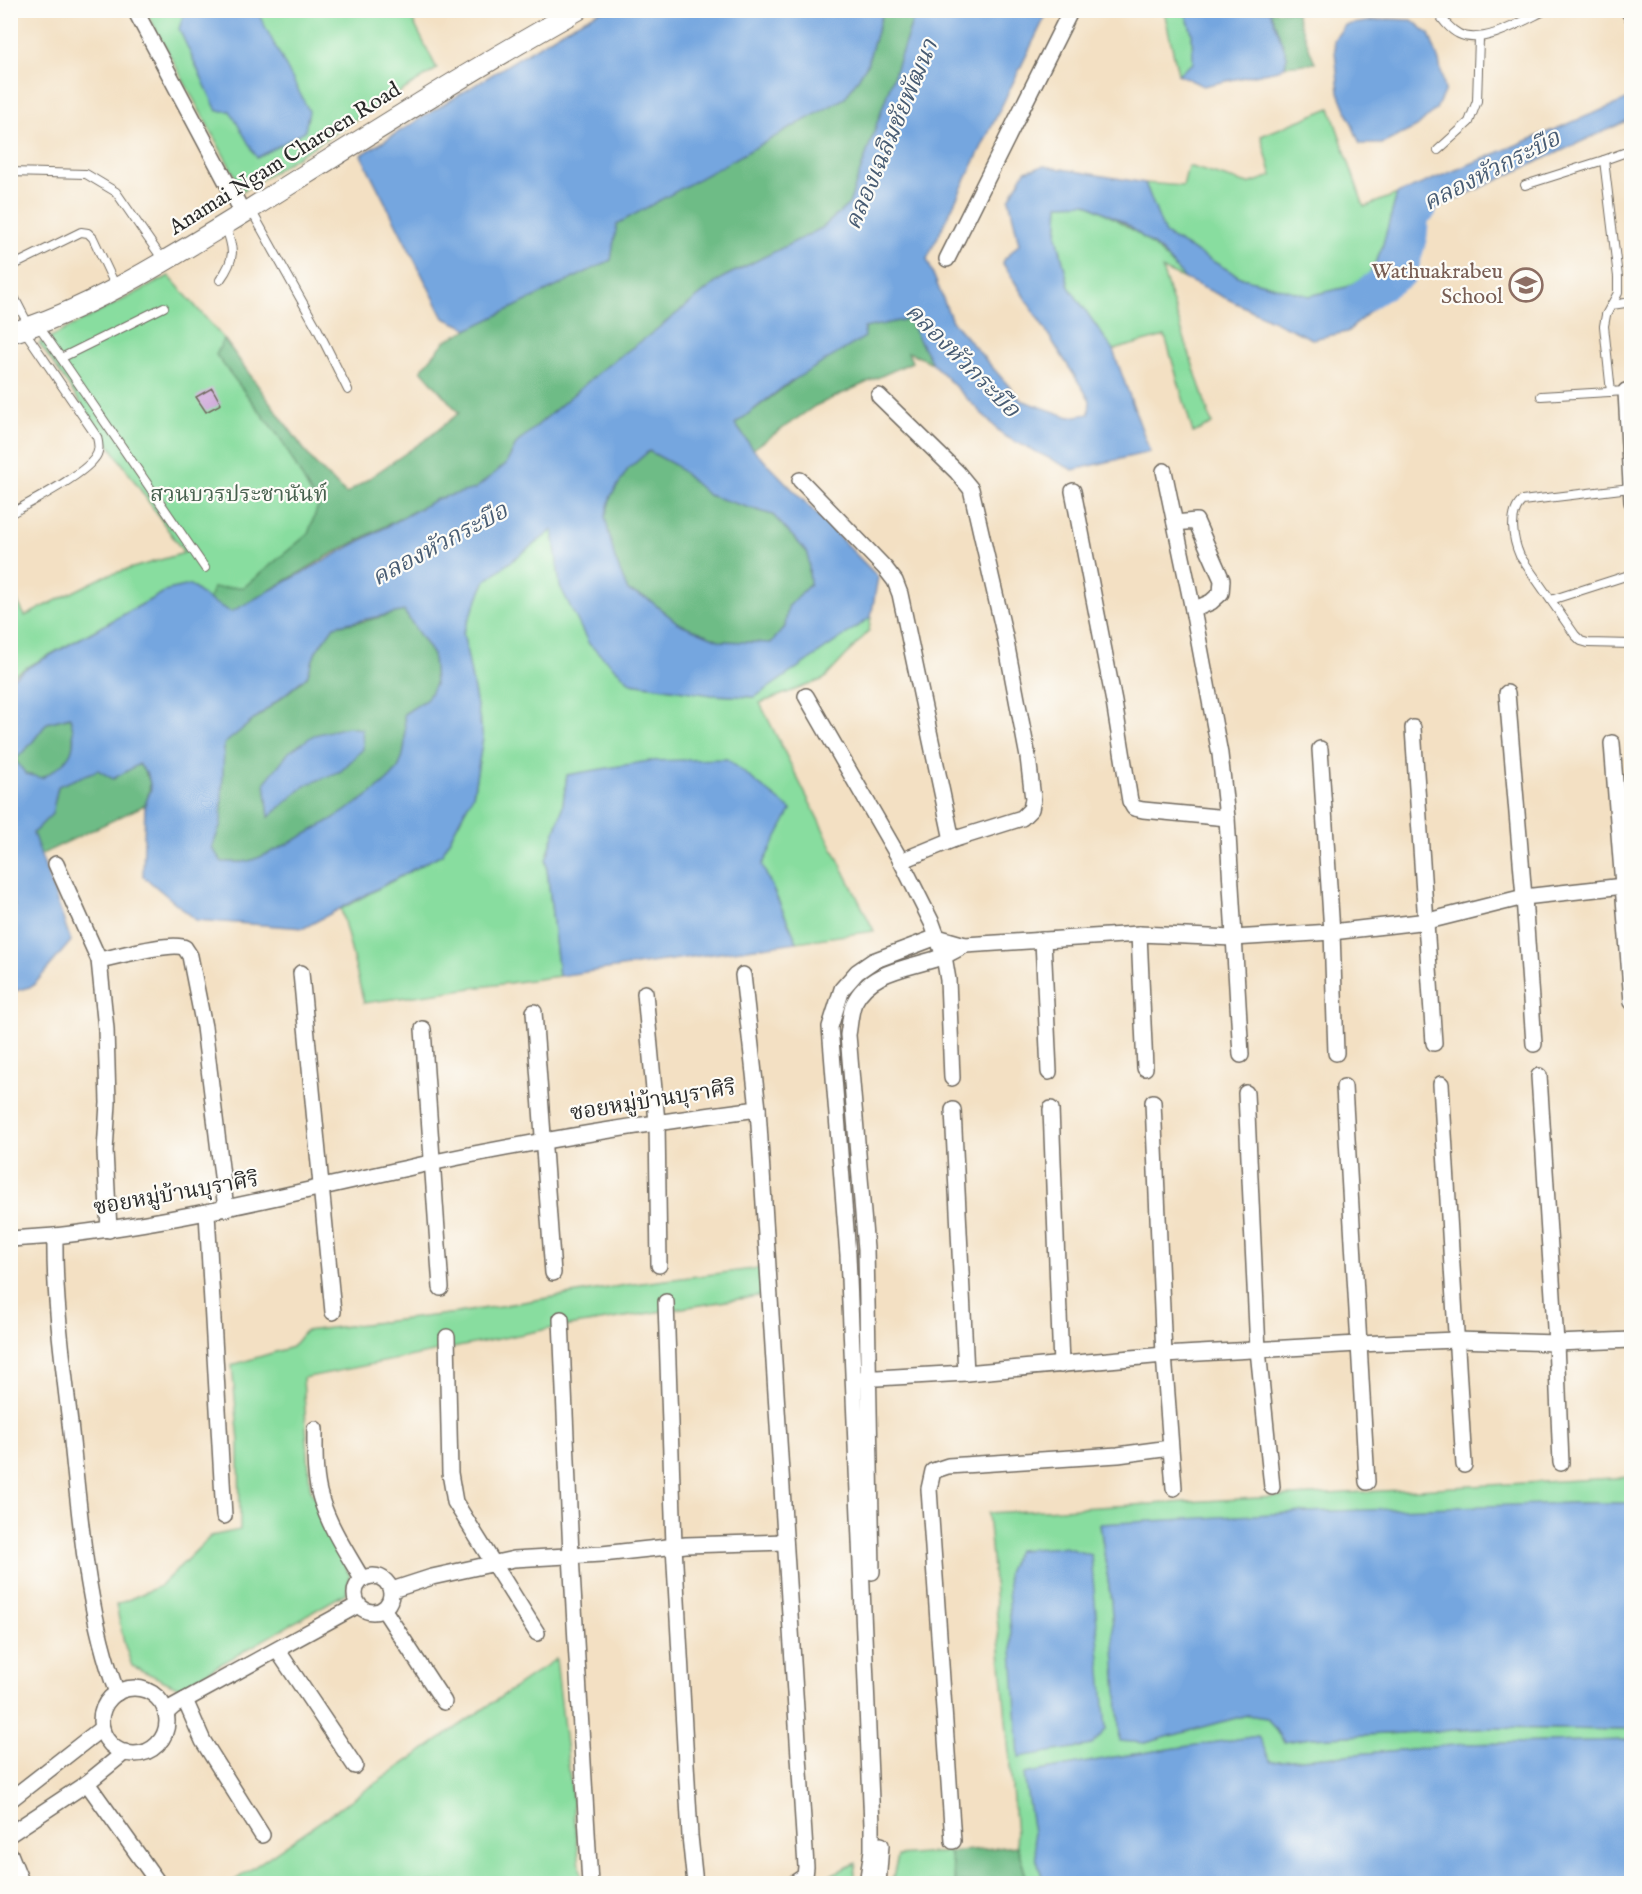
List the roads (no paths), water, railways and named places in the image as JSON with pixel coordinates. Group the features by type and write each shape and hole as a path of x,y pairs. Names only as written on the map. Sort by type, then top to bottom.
{"street":[{"path":"135,10 247,211"},
{"name":"Anamai Ngam Charoen Road","path":"25,328 116,287 164,262 554,20 578,10"},
{"path":"947,259 1071,10"},
{"path":"1628,10 1631,15"},
{"path":"1623,391 1631,495"},
{"path":"879,396 957,472 971,489 1005,637 1028,757 1033,799 1031,809 1022,818 952,840 901,861"},
{"path":"1164,471 1220,754 1227,818 1241,1055"},
{"path":"800,480 895,581 900,594 952,840"},
{"path":"1073,490 1114,702 1130,801 1134,808 1143,810 1227,818"},
{"path":"1175,523 1196,521 1222,580 1221,593 1211,602 1193,610"},
{"path":"1507,693 1534,1044"},
{"path":"806,696 901,861 932,923 944,956 948,980 952,1078"},
{"path":"1413,728 1428,921 1434,1043"},
{"path":"1612,743 1632,1002"},
{"path":"1320,749 1332,932 1336,1053"},
{"path":"56,864 99,960 106,1029 108,1103 105,1151 109,1230"},
{"path":"867,1884 872,1850 872,1826 848,1255 830,1035 832,1016 842,989 857,972 885,955 937,937 965,945 1139,934 1233,938 1332,932 1428,921 1524,897 1624,886"},
{"path":"1139,934 1145,1068"},
{"path":"1043,940 1049,1072"},
{"path":"878,1884 881,1851 872,1599 866,1249 848,1035 854,1003 870,983 897,969 944,956 965,945"},
{"path":"99,960 165,946 178,946 186,949 190,956 204,1027 226,1209"},
{"path":"301,973 333,1312"},
{"path":"743,975 758,1108 806,1867 805,1876 793,1884"},
{"path":"645,993 657,1122 659,1265"},
{"path":"534,1012 553,1273"},
{"path":"423,1029 441,1288"},
{"path":"830,1035 848,1035"},
{"path":"1539,1076 1556,1343 1561,1463"},
{"path":"1441,1084 1464,1465"},
{"path":"1344,1087 1367,1482"},
{"path":"1246,1093 1258,1350 1272,1487"},
{"path":"1153,1102 1164,1355 1174,1488"},
{"name":"ซอยหมู่บ้านบุราศิริ","path":"10,1239 109,1230 207,1213 543,1141 758,1108"},
{"path":"1051,1109 1061,1365"},
{"path":"953,1110 966,1373"},
{"path":"840,1162 859,1161"},
{"path":"207,1213 224,1516"},
{"path":"55,1236 56,1302 84,1556 109,1672 117,1693"},
{"path":"666,1302 674,1546 690,1836 695,1884"},
{"path":"561,1319 571,1556 590,1884"},
{"path":"447,1337 450,1473 455,1502 537,1633"},
{"path":"853,1380 966,1373 1164,1355 1358,1344 1456,1340 1556,1343 1632,1340"},
{"path":"315,1429 315,1456 320,1497 329,1519 362,1579"},
{"path":"953,1841 929,1489 933,1471 948,1466 1119,1455 1170,1448"},
{"path":"392,1590 432,1577 514,1559 602,1554 674,1546 785,1542"},
{"path":"376,1576 388,1583 392,1590 389,1604 384,1610 370,1613 358,1605 355,1592 362,1579 376,1576"},
{"path":"166,1713 185,1700 278,1651 358,1605"},
{"path":"384,1610 444,1702"},
{"path":"278,1651 355,1766"},
{"path":"132,1688 144,1689 154,1694 162,1703 167,1725 164,1736 157,1745 136,1754 115,1747 107,1739 102,1728 102,1717 105,1706 117,1693 132,1688"},
{"path":"185,1700 203,1742 262,1835"},
{"path":"10,1800 102,1728"},
{"path":"10,1834 87,1783 125,1752"},
{"path":"87,1783 159,1884"},
{"path":"10,1854 22,1884"}],"lane":[{"path":"1436,10 1447,25 1459,34 1479,38 1546,10"},
{"path":"1438,150 1469,122 1476,101 1479,38"},
{"path":"1525,185 1632,150"},
{"path":"1541,396 1623,391 1604,326 1606,315 1618,293 1618,277 1604,160"},
{"path":"10,172 86,174 116,192 164,262"},
{"path":"247,211 318,330 348,390"},
{"path":"220,280 232,258 232,244 225,224"},
{"path":"14,265 81,232 88,233 93,238 116,287"},
{"path":"10,289 25,328 98,437 99,448 95,458 82,470 10,514"},
{"path":"1612,305 1632,302"},
{"path":"61,358 164,307"},
{"path":"25,328 61,358 205,568"},
{"path":"1631,495 1522,501 1515,513 1514,525 1516,549 1575,635 1581,641 1632,644"},
{"path":"1551,600 1632,574"}],"water":[{"path":"185,10 257,11 309,111 305,131 257,158 230,111 217,111 179,29"},
{"path":"601,11 883,11 867,65 845,98 617,224 611,260 469,329 444,318 361,155 571,26"},
{"name":"คลองเฉลิมชัยพัฒนา","path":"916,11 1048,11 927,259 952,321 1021,400 1069,417 1089,414 1090,400 1002,262 1019,244 1009,199 1025,171 1044,166 1145,183 1165,234 1242,278 1309,296 1347,287 1370,274 1382,248 1397,194 1631,98 1631,119 1421,215 1387,296 1347,332 1312,339 1185,279 1162,252 1125,223 1086,203 1059,204 1057,236 1069,287 1113,350 1150,452 1073,470 1004,436 932,363 908,319 864,328 865,337 787,384 735,424 753,449 878,577 871,617 755,697 712,695 631,683 589,644 560,586 553,530 486,580 463,632 483,738 473,795 442,854 304,928 196,920 143,876 145,805 151,789 148,775 139,764 113,779 98,770 58,786 52,814 33,833 71,941 33,986 11,992 10,927 15,908 10,890 11,679 168,590 190,585 209,600 231,612 437,499 475,489 506,464 517,443 604,368 722,278 822,228 849,204","holes":["649,451 675,465 708,495 773,515 808,553 810,584 788,607 785,627 771,643 721,641 678,623 648,599 628,591 615,559 605,517 611,496 628,469","404,611 433,655 435,684 427,699 404,714 405,745 400,764 392,776 356,804 284,846 249,861 222,862 212,848 221,824 224,744 307,676 316,651 334,626","70,717 74,739 73,747 65,761 42,778 26,774 15,760 47,723"]},
{"path":"1185,11 1270,11 1287,56 1285,66 1278,70 1203,86 1178,74 1193,63 1192,33"},
{"path":"1387,19 1412,20 1429,34 1439,61 1445,90 1436,109 1417,127 1382,144 1360,144 1339,92 1334,40 1345,25"},
{"path":"347,727 362,729 363,749 341,771 306,785 269,817 265,782 289,752 314,735"},
{"path":"727,759 791,810 762,865 797,942 559,976 546,860 562,810 567,775 649,761"},
{"path":"1631,1503 1631,1730 1493,1728 1310,1738 1284,1742 1267,1718 1247,1715 1145,1743 1120,1741 1111,1601 1100,1524 1306,1512"},
{"path":"1064,1547 1091,1555 1106,1729 1092,1745 1019,1757 1007,1573 1017,1550"},
{"path":"1258,1736 1271,1762 1466,1744 1631,1740 1631,1883 1044,1883 1037,1860 1024,1774 1115,1757"}],"waterway":[{"name":"คลองหัวกระบือ","path":"1357,300 1401,272 1411,235 1413,212 1421,207"}],"place":[{"name":"Wathuakrabeu School","path":"1526,285"}],"park label":[{"name":"สวนบวรประชานันท์","path":"239,495"}]}
